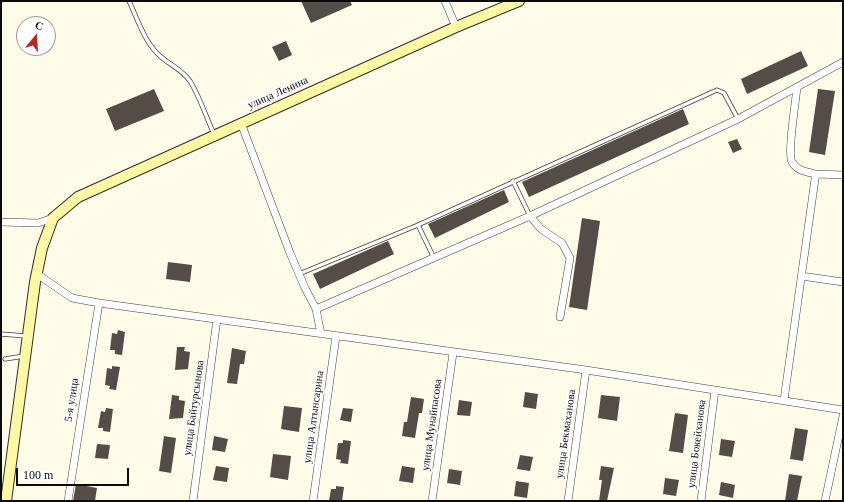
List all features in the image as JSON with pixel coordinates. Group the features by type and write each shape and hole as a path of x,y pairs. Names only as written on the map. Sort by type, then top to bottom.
{"street":[{"path":"445,1 456,27"},
{"name":"улица Ленина","path":"53,218 78,197 456,27 519,1"},
{"path":"316,309 530,216 738,119 843,62"},
{"path":"797,87 790,150 791,161 796,167 803,171 816,174 843,176"},
{"path":"241,123 299,274 316,309 321,334"},
{"path":"784,400 816,174"},
{"path":"530,216 540,229 562,243 570,258 560,318"},
{"path":"1,222 38,223 53,218"},
{"path":"6,501 37,274 42,248 53,218"},
{"path":"37,274 72,298 99,303 586,370 843,410"},
{"path":"801,276 843,282"},
{"name":"5-я улица","path":"68,501 99,303"},
{"name":"улица Байтурсынова","path":"193,501 217,319"},
{"name":"улица Алтынсарина","path":"313,501 336,336"},
{"name":"улица Мунайпасова","path":"432,501 454,353"},
{"name":"улица Бекмаханова","path":"568,501 586,370"},
{"name":"улица Бокейханова","path":"701,501 715,390"},
{"path":"825,501 843,416"}],"lane":[{"path":"129,1 152,48 158,55 183,72 195,89 214,136"},
{"path":"299,274 418,224 717,90 724,93 738,119"},
{"path":"513,181 530,216"},
{"path":"418,224 434,258"},
{"path":"1,334 28,336"},
{"path":"5,359 25,356"}],"building":[{"path":"301,1 350,1 352,5 311,23"},
{"path":"286,41 292,55 279,61 272,47"},
{"path":"801,51 808,66 747,94 741,79"},
{"path":"154,89 164,111 115,131 106,109"},
{"path":"818,89 835,91 825,155 809,152"},
{"path":"683,109 689,124 529,197 522,182"},
{"path":"737,139 742,149 733,153 728,142"},
{"path":"504,190 509,202 435,238 428,224"},
{"path":"582,218 600,221 587,310 569,307"},
{"path":"388,241 394,254 320,289 313,274"},
{"path":"168,262 192,265 190,282 166,279"},
{"path":"118,330 125,332 122,355 115,354 115,350 110,350 112,333 117,334"},
{"path":"177,347 185,347 184,351 190,352 188,369 175,370"},
{"path":"232,348 246,351 244,364 240,364 237,384 227,383"},
{"path":"112,366 120,367 116,390 109,389 110,386 105,385 107,368 112,369"},
{"path":"525,392 538,394 536,409 523,407"},
{"path":"172,395 179,396 179,400 185,401 183,418 169,419"},
{"path":"601,395 620,397 617,421 598,418"},
{"path":"411,397 424,399 422,413 419,413 415,438 402,436 404,422 407,422"},
{"path":"459,400 472,402 470,416 457,415"},
{"path":"284,406 302,408 299,432 281,429"},
{"path":"106,408 113,409 110,432 103,431 103,428 98,428 101,411 105,412"},
{"path":"343,408 353,409 351,422 340,420"},
{"path":"675,413 688,415 683,453 669,451"},
{"path":"795,428 808,430 803,461 790,459"},
{"path":"164,436 176,438 171,473 159,471"},
{"path":"214,436 228,439 225,452 212,450"},
{"path":"721,439 735,441 732,457 719,455"},
{"path":"343,440 351,441 348,464 340,463 341,460 336,459 338,443 343,443"},
{"path":"97,444 110,445 108,459 95,458"},
{"path":"273,454 291,456 288,480 270,477"},
{"path":"520,455 533,457 530,471 517,469"},
{"path":"216,466 229,468 227,482 213,480"},
{"path":"402,466 415,468 413,483 399,481"},
{"path":"601,466 614,468 607,501 599,501 602,480 599,480"},
{"path":"449,469 462,471 460,485 447,483"},
{"path":"789,474 802,476 797,501 785,501"},
{"path":"665,478 679,480 676,496 663,494"},
{"path":"516,481 529,483 527,498 514,496"},
{"path":"721,482 735,485 733,498 719,495"},
{"path":"76,484 97,488 95,501 73,501"},
{"path":"336,486 344,487 342,501 329,501 331,489 336,489"}]}
